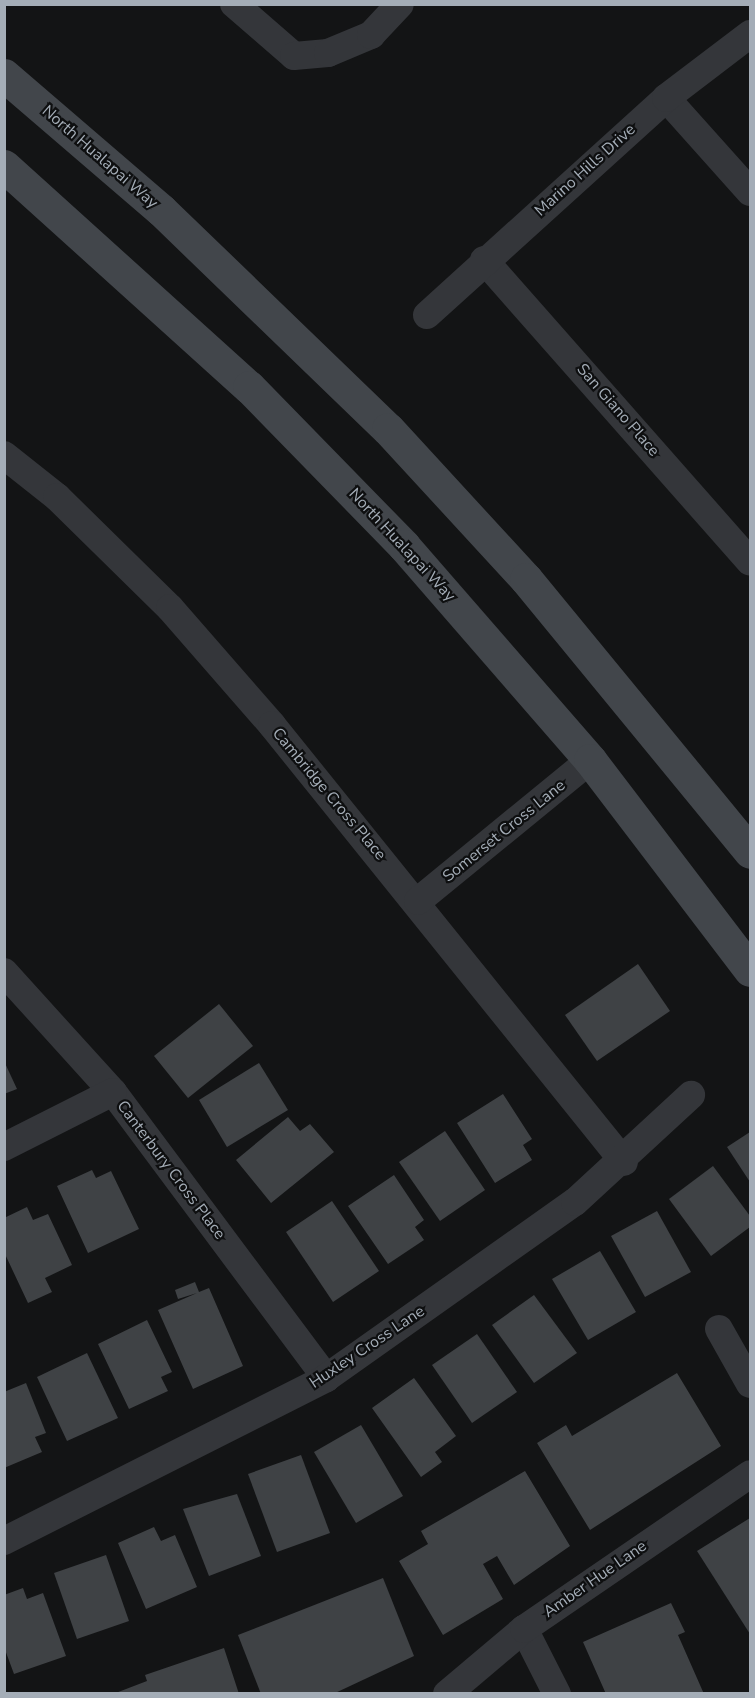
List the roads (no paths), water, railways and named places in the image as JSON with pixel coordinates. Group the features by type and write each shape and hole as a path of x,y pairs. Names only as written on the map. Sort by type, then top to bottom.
{"main road":[{"name":"North Hualapai Way","path":"4,75 161,210 388,429 533,588 750,852"},
{"name":"North Hualapai Way","path":"4,165 169,311 330,469 590,760 750,970"}],"street":[{"path":"234,4 294,56 328,53 371,35 400,4"},
{"name":"Marino Hills Drive","path":"427,315 484,260 666,98 750,34"},
{"path":"666,98 750,192"},
{"name":"San Giano Place","path":"484,260 750,562"},
{"name":"Cambridge Cross Place","path":"4,455 57,497 170,608 418,902 624,1162"},
{"name":"Somerset Cross Lane","path":"418,902 590,760"},
{"name":"Canterbury Cross Place","path":"4,972 113,1092 326,1378"},
{"path":"4,1147 113,1092"},
{"name":"Huxley Cross Lane","path":"4,1541 326,1378 624,1162 691,1095"},
{"path":"718,1329 750,1384"},
{"name":"Amber Hue Lane","path":"447,1694 524,1629 750,1474"},
{"path":"524,1629 557,1694"}]}
